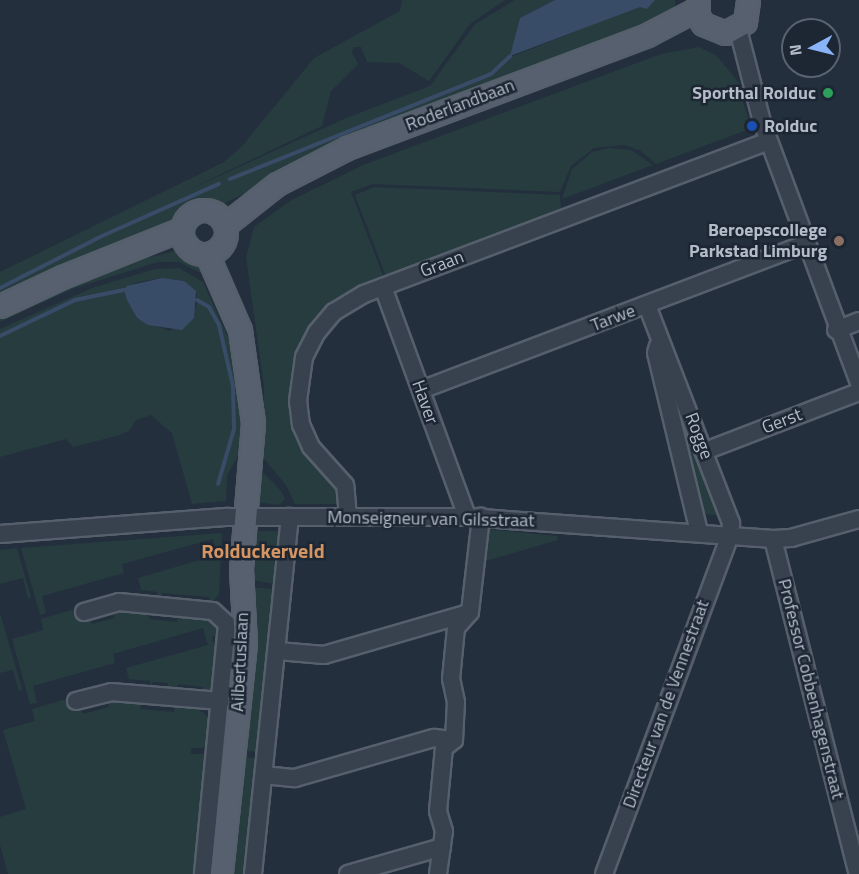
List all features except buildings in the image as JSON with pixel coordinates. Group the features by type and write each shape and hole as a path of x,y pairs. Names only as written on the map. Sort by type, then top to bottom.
{"main road":[{"path":"699,10 710,30 732,31 752,2"},
{"name":"Roderlandbaan","path":"221,219 259,189 277,184 347,148 647,35 699,10"},
{"path":"0,306 115,256 183,237 195,211 221,219 225,238 212,252 195,252 183,237"},
{"name":"Ailbertuslaan","path":"212,252 234,308 247,364 252,409 241,569 245,644 225,752 221,874"}],"street":[{"path":"732,31 768,141 836,330 859,383"},
{"name":"Graan","path":"348,517 345,485 317,457 301,425 298,401 300,370 312,341 326,320 350,301 383,287 768,141"},
{"name":"Tarwe","path":"421,390 805,244"},
{"name":"Haver","path":"383,287 421,390 474,517"},
{"name":"Rogge","path":"648,305 731,523 730,535"},
{"path":"836,330 859,321"},
{"name":"Rogge","path":"661,340 656,353 699,532"},
{"name":"Gerst","path":"705,451 859,392"},
{"name":"Monseigneur van Gilsstraat","path":"0,534 245,517 474,517 773,539 791,538 859,519"},
{"name":"Ailbertuslaan","path":"253,874 278,651 290,517"},
{"path":"438,874 444,831 438,811 444,748 454,740 456,702 451,679 456,628 470,612 474,517"},
{"name":"Directeur van de Vennestraat","path":"604,874 730,535"},
{"name":"Professor Cobbenhagenstraat","path":"773,539 858,874"},
{"name":"Ailbertuslaan","path":"84,612 119,602 218,612 228,631 221,701 225,752 203,874"},
{"path":"278,651 324,655 470,612"},
{"name":"Ailbertuslaan","path":"76,700 111,692 221,701"},
{"path":"264,775 295,778 434,738 454,740"},
{"path":"348,874 442,847"}],"green space":[{"path":"402,0 505,0 470,24 429,81 399,63 367,62 361,47 354,47 352,52 358,64 331,91 322,126 182,193 344,119 430,86 475,24 515,0 555,0 520,18 511,57 655,0 675,0 676,14 326,152 225,203 193,204 173,225 0,299 0,272 224,162 243,145 314,58 400,11"},
{"path":"699,47 717,56 739,83 747,100 743,102 752,128 656,164 641,151 624,145 594,148 571,166 560,192 373,184 351,192 385,281 338,304 293,395 338,484 341,504 295,504 286,485 264,459 264,387 246,257 254,227 290,201 363,165 661,54"},
{"path":"609,148 631,150 653,165 562,199 572,169 592,152"},
{"path":"374,187 560,195 561,212 387,279 355,195"},
{"path":"176,251 200,261 205,275 179,262 158,262 72,289 0,322 0,314 112,266"},
{"path":"179,268 203,282 231,344 240,395 242,438 241,450 227,476 226,501 192,504 172,433 151,415 136,420 130,430 120,435 73,447 66,439 0,457 0,329 92,288 155,269","holes":["162,278 184,281 197,295 196,307 170,331 137,319 124,290 138,282"]},
{"path":"664,351 726,516 701,514"},
{"path":"258,467 281,491 285,499 279,505 257,502"},
{"path":"484,529 557,536 558,540 482,562"},
{"path":"250,531 280,531 275,584 251,580"},
{"path":"222,533 219,594 211,603 209,597 162,593 161,601 157,601 157,592 141,590 138,578 217,555 213,539 122,564 124,573 42,596 46,613 40,615 21,548"},
{"path":"17,548 31,597 28,599 23,578 0,584 0,550"},
{"path":"251,587 274,589 270,664 266,668 257,752 240,750"},
{"path":"82,607 92,624 114,618 116,608 149,610 149,619 177,622 178,613 206,615 206,619 215,622 220,629 220,637 213,636 212,641 219,642 214,686 207,693 202,692 203,687 178,684 176,694 167,693 168,683 153,682 149,691 150,681 129,679 126,668 208,645 203,628 113,654 115,663 33,686 37,703 30,704 12,639 43,630 41,619"},
{"path":"0,613 22,689 19,691 13,670 0,673"},
{"path":"73,697 83,714 109,707 107,697 142,700 140,709 174,712 175,703 199,706 198,709 211,719 208,748 191,748 191,754 207,754 194,874 8,874 0,845 0,817 26,809 3,730 35,721 32,709"},
{"path":"240,757 257,758 260,764 257,788 253,793 246,874 227,874"}],"water":[{"path":"555,0 655,0 647,9 640,7 510,56 520,18"},
{"path":"162,278 184,281 196,291 194,318 182,330 148,325 137,318 127,300 124,290 127,286"}],"waterway":[{"path":"230,179 491,74 510,56"},
{"path":"0,288 102,236 219,184"},
{"path":"0,336 75,300 124,290"},
{"path":"197,300 209,307 219,325 233,386 234,429 218,484"}],"place":[{"name":"Sporthal Rolduc","path":"828,93"},
{"name":"Rolduc","path":"752,126"},
{"name":"Beroepscollege Parkstad Limburg","path":"839,241"}],"district":[{"name":"Rolduckerveld","path":"263,550"}]}
